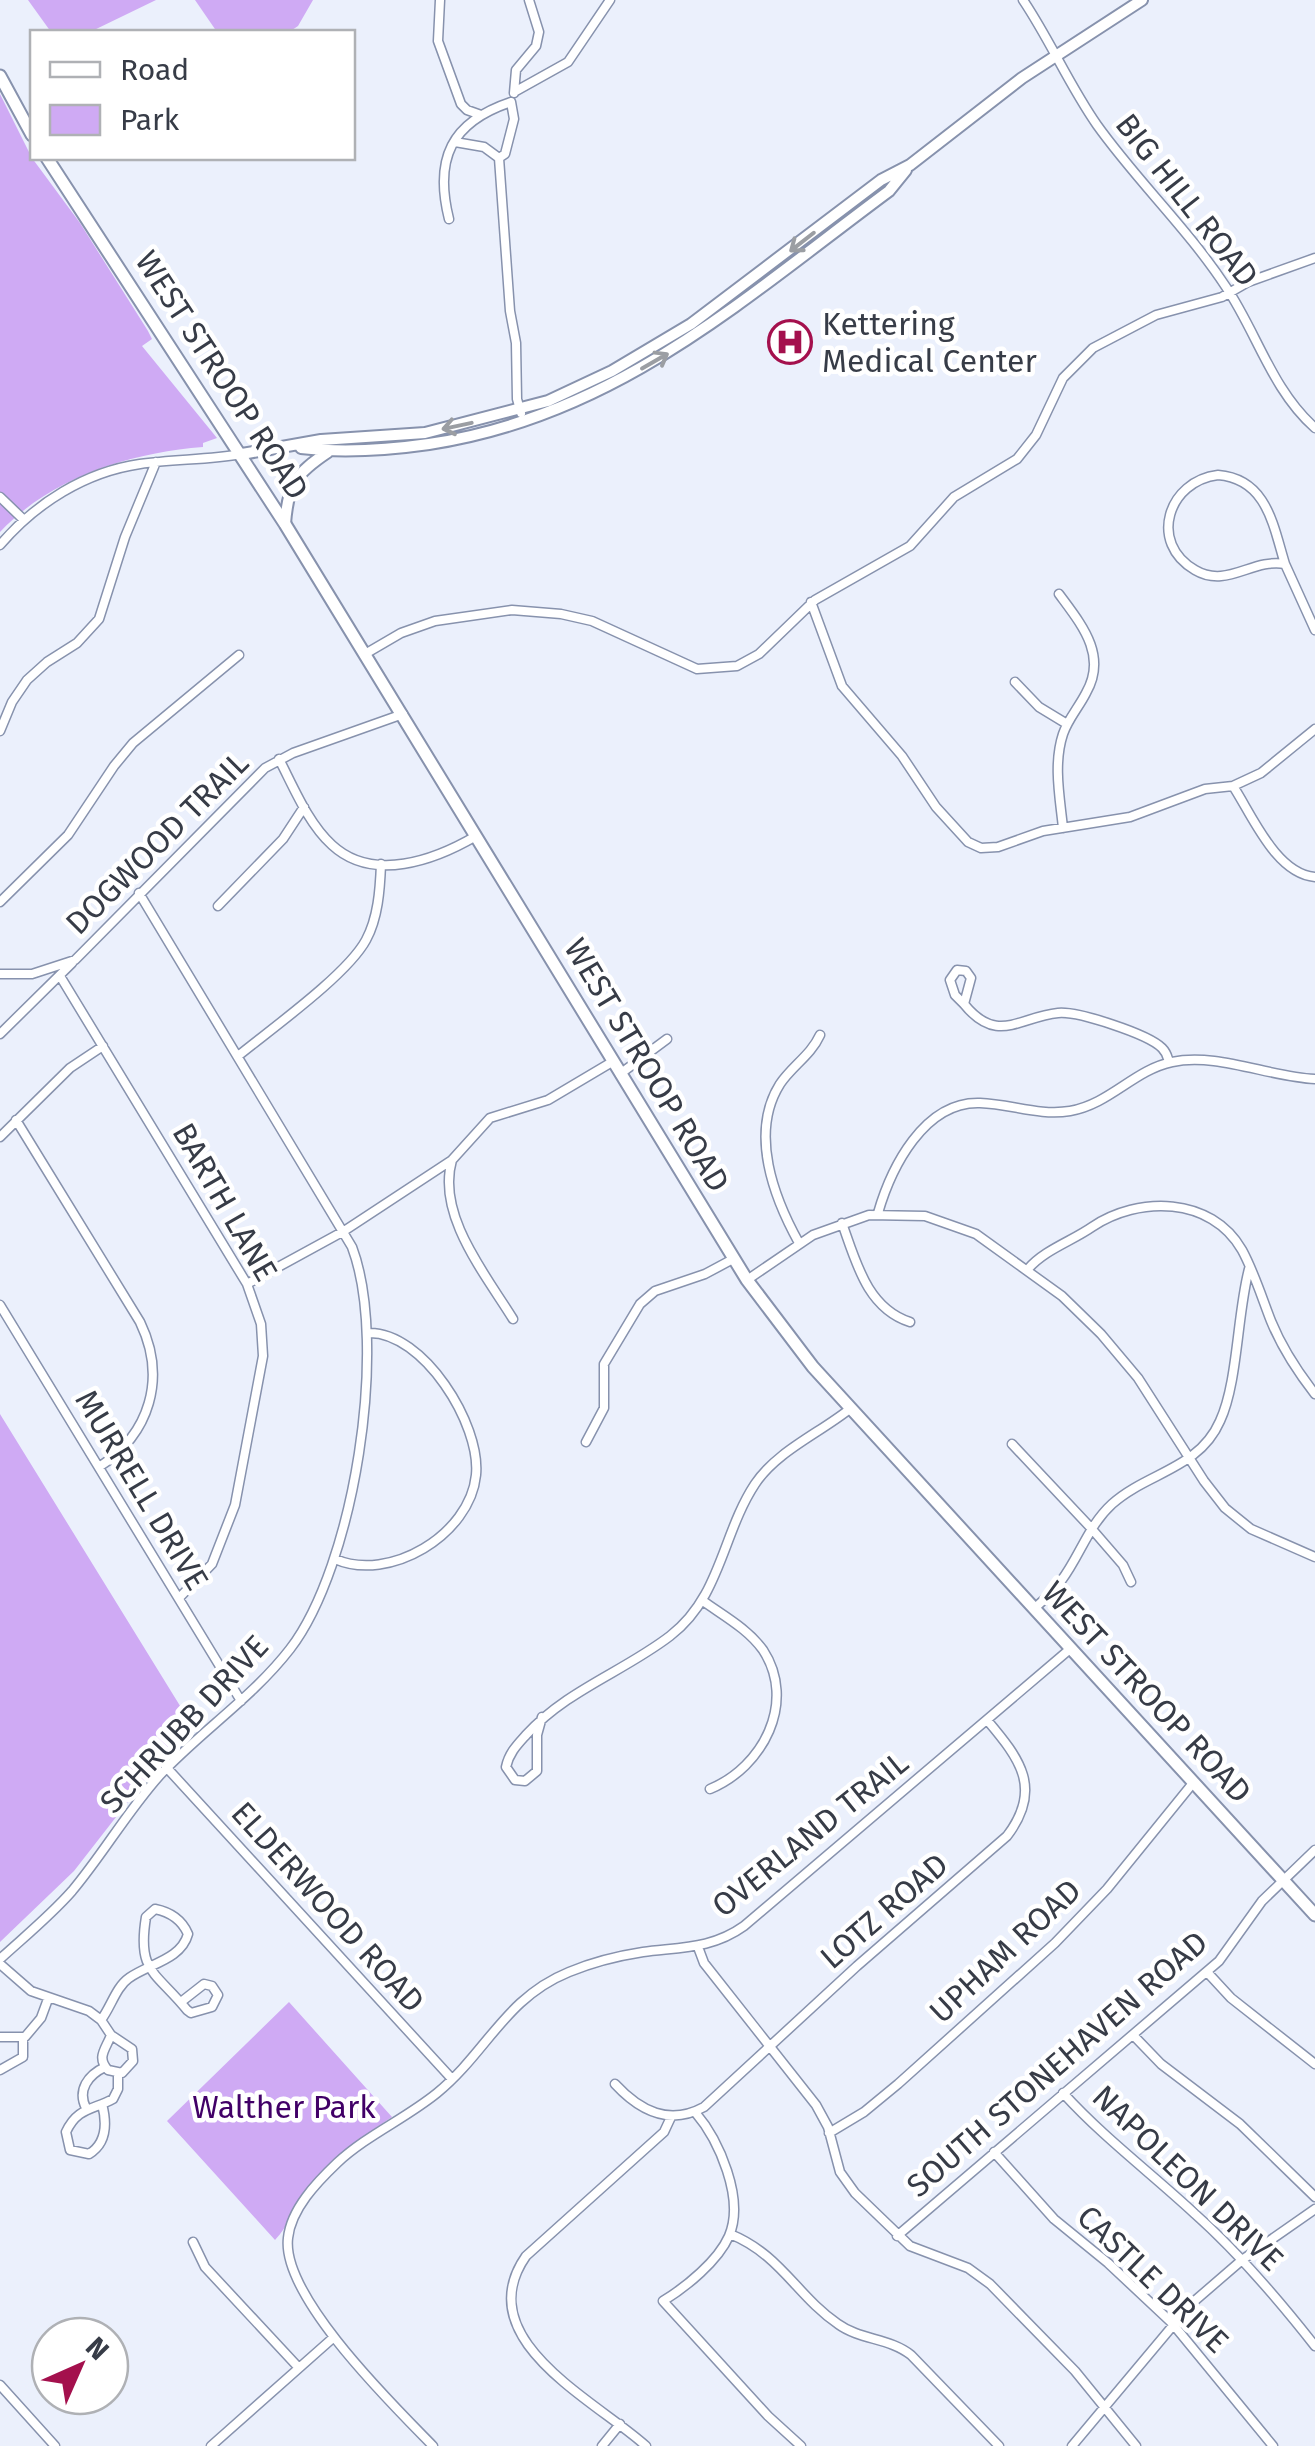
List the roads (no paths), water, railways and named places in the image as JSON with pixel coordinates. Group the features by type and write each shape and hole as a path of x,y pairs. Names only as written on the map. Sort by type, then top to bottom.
{"main road":[{"path":"0,76 30,131"},
{"name":"WEST STROOP ROAD","path":"48,160 242,454 747,1280 812,1367 1315,1914"}],"street":[{"path":"440,0 438,41 460,104 481,115"},
{"path":"500,158 505,154 514,119 511,102 516,90 516,70 536,46 540,32 529,0"},
{"path":"516,90 568,62 610,0"},
{"name":"BIG HILL ROAD","path":"1023,0 1098,126 1229,292 1282,392 1315,428"},
{"path":"294,447 329,452 426,444 523,416 612,371 692,324 881,180 910,166 1055,56 1142,0"},
{"path":"449,218 442,171 455,142 481,115 511,102"},
{"path":"455,142 484,147 500,158"},
{"path":"500,158 523,416"},
{"path":"365,654 434,620 512,610 574,616 610,627 698,669 728,668 759,654 811,602 910,546 954,497 1017,460 1036,435 1063,378 1093,348 1133,324 1315,258"},
{"path":"0,544 54,497 123,467 294,447 321,440 425,433 523,416"},
{"path":"285,524 292,482 329,452"},
{"path":"0,731 27,680 77,643 99,619 124,537 156,462"},
{"path":"1285,564 1263,562 1226,577 1201,574 1183,562 1170,543 1167,524 1172,505 1182,490 1199,479 1218,475 1242,480 1258,492 1315,630"},
{"path":"0,498 24,520"},
{"path":"1059,594 1088,635 1094,657 1091,683 1067,724 1058,764 1063,828"},
{"path":"811,602 842,686 968,842 988,848 1043,830 1130,817 1205,790 1233,786 1261,773 1315,729"},
{"path":"0,902 68,835 133,743 239,655"},
{"path":"1015,682 1039,706 1067,724"},
{"name":"DOGWOOD TRAIL","path":"0,974 32,974 75,960 257,774 280,760 402,714"},
{"path":"280,760 304,807 324,837 342,854 381,864 424,861 476,836"},
{"path":"1233,786 1281,858 1300,876 1315,877"},
{"path":"218,906 276,848 304,807"},
{"path":"238,1056 360,950 375,915 381,864"},
{"name":"SCHRUBB DRIVE","path":"0,1962 72,1890 134,1805 167,1768 241,1701 300,1634 335,1559 355,1464 369,1333 357,1260 344,1231 139,892"},
{"path":"0,1034 75,960"},
{"name":"BARTH LANE","path":"60,976 247,1284 261,1324 263,1356 235,1505 212,1564 179,1598"},
{"path":"964,1004 977,1018 1002,1026 1056,1013 1076,1015 1151,1041 1162,1048 1170,1062"},
{"path":"799,1243 775,1189 765,1138 776,1091 809,1054 820,1035"},
{"path":"620,1074 667,1039"},
{"path":"0,1136 70,1068 103,1046"},
{"path":"878,1214 889,1181 910,1145 930,1124 957,1107 976,1103 1050,1113 1082,1108 1145,1071 1170,1062 1201,1059 1279,1076 1315,1079"},
{"path":"247,1284 344,1231 452,1160 490,1118 548,1100 612,1062"},
{"path":"16,1120 148,1341 153,1380 149,1403 131,1442 99,1467"},
{"path":"452,1160 451,1193 459,1224 514,1319"},
{"path":"1028,1269 1106,1218 1129,1208 1157,1205 1186,1209 1212,1220 1239,1246 1282,1345 1315,1394"},
{"path":"747,1280 799,1243 842,1223 878,1214 925,1216 955,1224 1028,1269 1083,1315 1123,1359 1216,1499 1264,1535 1301,1548 1315,1558"},
{"path":"842,1223 862,1276 878,1302 893,1315 910,1322"},
{"path":"586,1442 604,1408 604,1364 640,1304 656,1291 705,1274 733,1258"},
{"path":"1034,1610 1062,1581 1091,1528 1122,1496 1190,1458 1213,1434 1224,1410 1249,1269"},
{"name":"MURRELL DRIVE","path":"0,1304 241,1701"},
{"path":"335,1559 370,1567 398,1561 420,1549 461,1512 476,1476 475,1453 464,1422 426,1362 400,1339 369,1333"},
{"path":"546,1714 538,1735 537,1771 531,1779 519,1781 510,1776 507,1761 546,1714 589,1683 668,1638 703,1602 756,1483 780,1458 851,1408"},
{"path":"1012,1444 1091,1528 1131,1582"},
{"path":"703,1602 742,1629 761,1648 774,1672 777,1693 766,1740 740,1770 710,1789"},
{"name":"OVERLAND TRAIL","path":"433,2446 370,2382 334,2337 292,2265 288,2235 309,2194 337,2163 434,2096 529,1993 552,1979 618,1956 698,1947 723,1940 744,1926 1070,1648"},
{"name":"LOTZ ROAD","path":"696,2112 1016,1825 1024,1804 1024,1774 1012,1751 987,1720"},
{"name":"ELDERWOOD ROAD","path":"167,1768 452,2079"},
{"name":"UPHAM ROAD","path":"830,2132 864,2112 898,2084 1054,1943 1107,1889 1193,1783"},
{"name":"SOUTH STONEHAVEN ROAD","path":"897,2236 1207,1972 1230,1948 1262,1901 1315,1850"},
{"path":"101,2020 123,1983 150,1968 174,1953 187,1938 182,1922 155,1909 146,1916 141,1945 150,1968 180,2002 189,2012 198,2013 212,2006 218,1995 212,1986 204,1984 180,2002"},
{"path":"698,1947 704,1963 816,2105 830,2132 836,2162 846,2183 897,2236 918,2250 976,2272 1045,2340 1136,2446"},
{"path":"0,1962 20,1984 48,1999 81,2007 128,2045 134,2056 131,2066 118,2074"},
{"path":"1207,1972 1239,2005 1315,2064"},
{"path":"0,2037 22,2037 41,2018 48,1999"},
{"path":"105,2068 102,2058 111,2035"},
{"path":"1133,2035 1161,2064 1240,2124 1315,2196"},
{"path":"0,2070 23,2058 22,2037"},
{"path":"86,2108 82,2098 84,2086 93,2072 105,2068 118,2074"},
{"path":"102,2104 106,2123 96,2150 83,2154 70,2150 65,2138 74,2117 116,2096 118,2074"},
{"path":"616,2084 636,2104 671,2117 696,2112 717,2140 733,2209 730,2234 708,2264 663,2301 650,2302"},
{"name":"NAPOLEON DRIVE","path":"1064,2093 1102,2135 1197,2215 1242,2260 1315,2346"},
{"path":"646,2446 528,2348 512,2312 512,2284 520,2264 536,2245 664,2132 671,2117"},
{"name":"CASTLE DRIVE","path":"994,2152 1054,2218 1108,2262 1172,2323 1273,2446"},
{"path":"1072,2446 1172,2323 1242,2260 1315,2209"},
{"path":"730,2234 764,2250 837,2324 911,2354 1000,2446"},
{"path":"193,2242 205,2267 299,2368"},
{"path":"663,2301 782,2430 802,2446"},
{"path":"211,2446 334,2337"},
{"path":"0,2386 56,2446"},
{"path":"602,2446 620,2424"}],"place":[{"name":"Kettering Medical Center","path":"790,342"}],"park label":[{"name":"Walther Park","path":"284,2107"}]}
